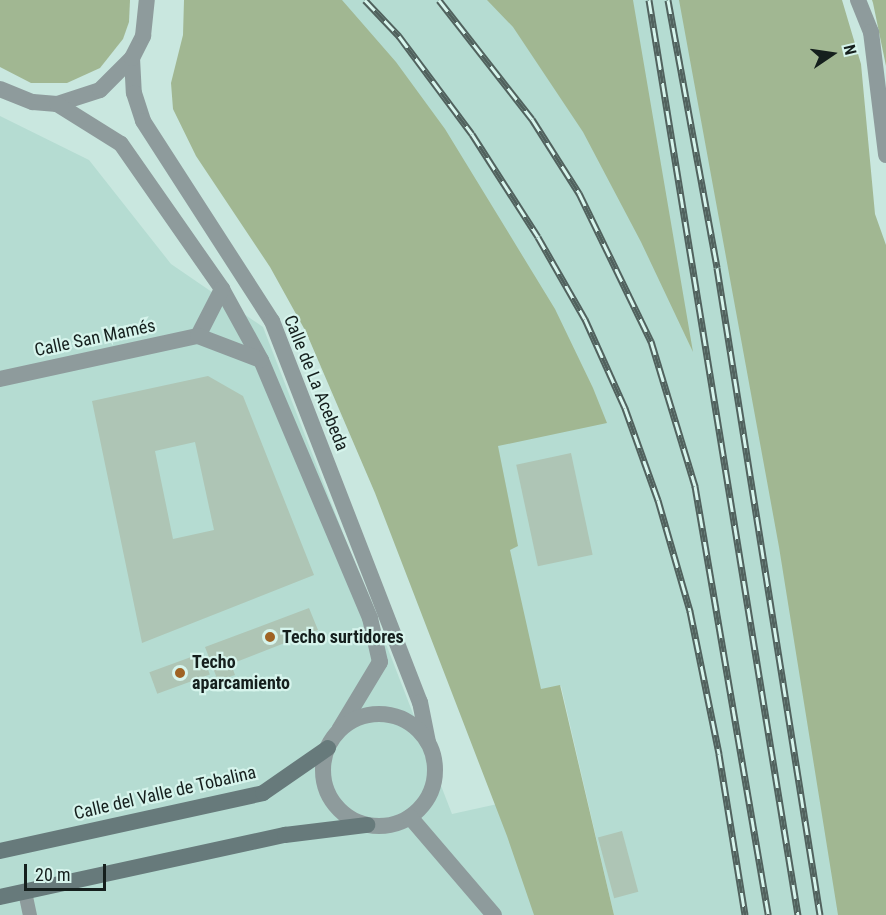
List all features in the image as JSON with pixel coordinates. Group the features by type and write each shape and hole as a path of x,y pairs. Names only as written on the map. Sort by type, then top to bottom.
{"main road":[{"name":"Calle del Valle de Tobalina","path":"0,850 263,793 328,748"},
{"path":"0,897 285,835 367,825"}],"street":[{"path":"0,89 33,102 57,104 100,90 132,58 143,36 147,0"},
{"path":"858,0 871,32 886,155"},
{"name":"Calle de La Acebeda","path":"132,58 134,93 143,121 272,321 420,702 428,742"},
{"path":"57,104 121,144 222,289 261,360 370,618 380,662 328,748 323,773 328,794 348,817 367,825 386,826 410,817 431,792 435,764 428,742 415,726 390,715 371,714 339,730"},
{"path":"222,289 198,336 261,360"},
{"name":"Calle San Mamés","path":"0,379 198,336"},
{"path":"410,817 494,915"}],"lane":[{"path":"25,892 30,915"}],"shaded area":[{"path":"0,0 130,0 129,22 123,39 100,68 67,83 31,83 0,67"},
{"path":"184,0 342,0 396,62 445,129 555,309 593,388 607,423 498,446 518,546 510,550 541,689 560,685 614,915 534,915 507,836 375,493 306,332 270,267 196,156 173,109 171,83 183,35"},
{"path":"237,0 735,0 886,915 614,915 561,686 530,691"},
{"path":"487,0 633,0 693,352 641,242 583,132 513,27"},
{"path":"679,0 842,0 861,64 875,214 886,245 886,915 838,915 779,547"},
{"path":"872,0 886,0 886,66 873,3"},
{"path":"0,116 89,160 171,264 263,327 452,814 548,793 571,915 0,915"}],"building":[{"path":"208,376 243,396 314,575 142,643 92,401","holes":["195,442 214,530 173,539 155,451"]},
{"path":"571,453 593,555 538,566 516,465"},
{"name":"Techo surtidores","path":"309,608 318,630 231,664 235,675 218,681 205,647"},
{"name":"Techo aparcamiento","path":"202,653 210,675 157,694 149,672"},
{"path":"622,831 638,892 614,898 598,837"}],"railway":[{"path":"365,0 399,36 472,134 538,237 585,319 625,408 658,500 690,611 719,754 745,915"},
{"path":"439,0 532,119 579,193 651,341 695,486 768,915"},
{"path":"649,0 798,915"},
{"path":"668,0 717,268 820,915"}],"place":[{"name":"Techo surtidores","path":"270,637"},
{"name":"Techo aparcamiento","path":"180,673"}]}
